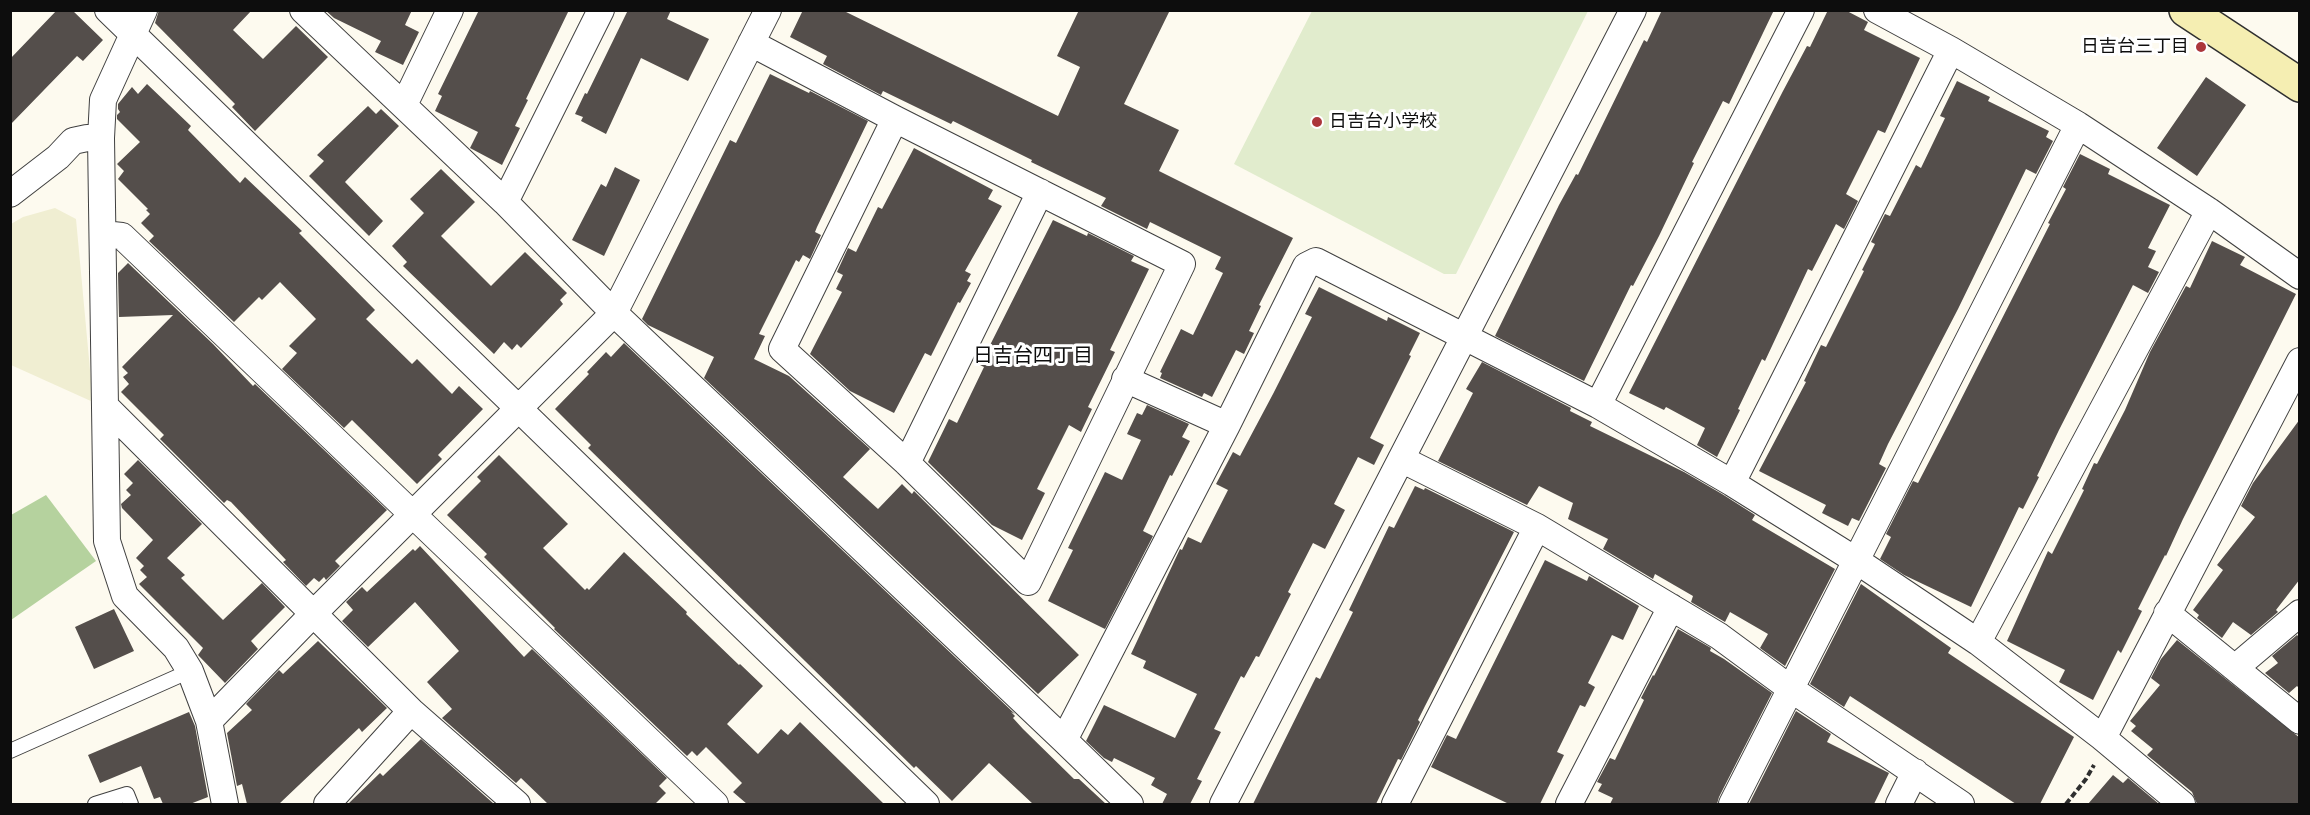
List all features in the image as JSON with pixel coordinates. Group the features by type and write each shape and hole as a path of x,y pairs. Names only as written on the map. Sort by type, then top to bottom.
{"street":[{"path":"108,10 926,804"},
{"path":"144,10 103,100 101,138 107,540 125,596 176,648 190,671 209,722 225,804"},
{"path":"303,10 505,202 614,314 1130,804"},
{"path":"404,105 450,10"},
{"path":"505,202 601,10"},
{"path":"209,722 314,613 614,314 768,10"},
{"path":"1223,804 1633,10"},
{"path":"1598,405 1801,10"},
{"path":"1877,10 1951,50 2078,125 2209,210 2300,276"},
{"path":"2186,10 2300,85"},
{"path":"752,43 895,119 1182,264 1028,582 907,463 782,349 895,119"},
{"path":"1732,483 1951,50"},
{"path":"1732,804 2078,125"},
{"path":"10,194 58,156 73,141 101,138"},
{"path":"907,463 1040,192"},
{"path":"1978,642 2209,210"},
{"path":"103,234 122,236 413,514 700,800"},
{"path":"1064,740 1227,425 1306,266 1316,261 1598,405 1732,483 1857,561 1978,642 2103,738 2182,804"},
{"path":"2103,738 2300,361"},
{"path":"1125,379 1227,425"},
{"path":"106,407 411,711 517,804"},
{"path":"1401,459 1537,527 1719,636 1791,689 1961,804"},
{"path":"1395,804 1537,527"},
{"path":"1569,804 1671,607"},
{"path":"2167,613 2300,721"},
{"path":"2235,668 2300,613"},
{"path":"327,804 411,711"},
{"path":"1899,804 1915,772"}],"lane":[{"path":"10,751 190,671"},
{"path":"94,804 127,794 131,804"}],"path":[{"path":"2066,804 2086,779 2095,762 2103,738"}],"shaded area":[{"path":"55,208 76,219 93,402 11,365 11,224 23,217"}],"green space":[{"path":"1312,11 1588,11 1456,274 1444,274 1234,164"},
{"path":"46,495 96,561 11,620 11,515"}],"building":[{"path":"57,10 72,10 103,40 83,61 77,56 10,125 10,59"},
{"path":"159,10 252,10 233,30 263,59 296,26 328,57 255,131 232,107 235,104 155,23"},
{"path":"325,10 412,10 405,25 419,32 403,65 375,52 381,41 334,18"},
{"path":"479,10 569,10 526,99 528,100 515,126 520,128 502,165 470,148 478,132 435,111 442,96 438,94"},
{"path":"628,10 671,10 667,19 709,39 688,81 641,58 606,134 581,121 583,117 575,114"},
{"path":"803,10 842,10 1058,116 1080,67 1057,56 1079,10 1170,10 1124,104 1179,130 1159,171 1293,238 1259,305 1261,306 1249,331 1254,333 1244,354 1236,350 1212,397 1204,393 1202,397 1160,378 1162,373 1160,372 1181,329 1193,335 1223,273 1215,269 1221,257 1150,222 1147,229 1101,206 1106,198 1031,162 1032,160 953,121 951,124 883,91 881,95 823,64 827,56 790,37"},
{"path":"1662,10 1774,10 1729,104 1723,101 1692,162 1694,163 1659,236 1633,286 1631,285 1584,381 1495,336 1559,205 1576,174 1578,175 1644,40 1647,42"},
{"path":"1828,10 1845,10 1868,22 1864,30 1920,58 1885,133 1878,130 1846,194 1858,201 1844,229 1836,224 1812,271 1808,269 1765,361 1762,359 1717,457 1697,445 1705,428 1666,407 1664,410 1629,393 1783,91 1807,46 1810,47"},
{"path":"770,74 809,93 810,91 868,121 817,227 815,232 821,235 810,259 803,255 799,262 796,260 759,334 765,336 754,359 789,376 870,449 843,477 878,509 902,484 912,494 914,491 1079,655 1038,694 704,378 714,357 648,325 642,319 730,140 736,143"},
{"path":"2206,77 2246,105 2197,176 2157,148"},
{"path":"1957,81 1990,97 1988,101 2049,131 2046,137 2053,141 2036,174 2026,169 1958,309 1888,444 1879,464 1886,468 1859,521 1852,518 1848,526 1822,513 1826,505 1759,471 1806,382 1804,381 1821,345 1826,347 1864,271 1862,270 1875,244 1871,242 1885,214 1890,216 1916,165 1921,168 1945,118 1940,116"},
{"path":"147,84 191,126 188,130 240,183 245,177 302,231 299,233 375,310 366,319 412,364 417,359 452,394 459,386 483,409 438,455 442,459 417,484 352,420 344,428 282,369 297,353 289,346 316,319 280,282 262,300 259,297 234,322 149,241 154,236 141,223 150,214 146,210 148,209 118,179 124,171 117,164 140,142 117,119 120,112 118,104 132,87 138,94"},
{"path":"368,106 376,114 381,109 399,126 345,182 383,221 369,236 309,176 324,161 317,155"},
{"path":"914,148 993,190 988,199 1002,206 965,271 971,274 967,281 971,283 960,303 958,302 931,356 925,353 894,413 850,391 810,354 842,292 836,289 843,275 837,272 848,248 856,252 878,207 882,209"},
{"path":"2080,154 2110,169 2108,174 2170,205 2148,248 2156,251 2148,267 2159,272 2148,293 2133,285 2059,430 2023,509 2019,507 1971,607 1904,575 1880,559 1891,537 1886,534 1913,481 1918,483 1948,425 2050,224 2048,223 2066,189 2063,187"},
{"path":"615,167 640,180 604,256 572,240 601,184 606,187"},
{"path":"441,169 475,202 441,236 491,286 525,252 567,293 560,300 563,304 521,348 517,344 512,350 504,342 494,354 403,266 407,262 392,246 424,213 410,199"},
{"path":"1053,220 1087,236 1088,233 1134,256 1131,261 1149,269 1110,350 1115,352 1088,407 1092,409 1081,432 1069,425 1037,489 1045,493 1022,540 992,525 928,462 949,419 957,423 984,367 980,365"},
{"path":"2212,241 2245,257 2240,265 2296,294 2138,609 2142,611 2121,653 2118,650 2093,700 2059,682 2065,670 2007,641 2048,551 2052,554 2084,490 2082,489 2094,463 2097,464 2125,410 2150,352 2186,286 2190,288"},
{"path":"128,263 213,344 253,386 255,384 387,510 335,561 340,566 326,580 324,577 319,582 314,578 306,586 283,562 286,560 231,502 227,500 224,503 160,439 164,435 121,392 129,384 123,377 128,373 122,367 173,315 119,317 118,273"},
{"path":"1319,287 1387,321 1388,317 1420,333 1370,438 1384,445 1374,465 1358,457 1334,504 1345,510 1325,549 1313,543 1288,592 1291,594 1259,657 1256,656 1244,678 1241,676 1214,729 1221,732 1197,779 1202,781 1190,804 1162,804 1167,794 1151,785 1155,778 1114,758 1112,762 1104,758 1086,741 1104,705 1175,738 1197,694 1143,668 1146,661 1131,654 1180,549 1182,550 1188,537 1201,543 1228,490 1216,484 1233,452 1240,456 1273,394 1312,317 1305,314"},
{"path":"624,343 1015,714 1011,712 1015,716 1013,718 1023,729 1074,779 1079,779 1106,804 1033,804 989,763 952,801 916,766 914,768 588,448 591,445 555,409 589,374 587,372 606,352 611,357"},
{"path":"1482,362 1571,408 1570,411 1592,422 1590,426 1684,472 1722,494 1755,515 1752,520 1835,569 1785,666 1760,648 1768,634 1730,612 1725,622 1691,602 1693,596 1655,574 1653,579 1603,549 1608,539 1568,519 1573,503 1539,486 1527,505 1438,461 1473,393 1466,389"},
{"path":"1147,405 1189,424 1182,437 1190,441 1172,476 1170,475 1143,531 1153,536 1105,629 1048,601 1073,550 1068,548 1105,472 1122,480 1141,440 1127,434 1137,413 1142,415"},
{"path":"2300,419 2300,579 2276,610 2278,612 2251,635 2233,622 2222,638 2197,618 2199,615 2193,610 2223,570 2217,565 2255,517 2241,506 2253,483"},
{"path":"499,455 568,524 543,548 585,590 587,588 589,590 624,552 763,686 727,724 758,754 781,729 788,735 800,722 884,804 747,804 733,792 742,783 706,747 697,756 692,751 687,756 554,629 484,557 487,554 447,515 481,481 477,477"},
{"path":"138,460 202,524 167,558 185,575 181,578 223,620 262,583 285,607 251,641 258,649 225,683 198,655 203,648 139,584 147,577 140,570 144,566 136,558 153,540 122,508 121,504 131,495 126,490 133,483 124,474"},
{"path":"1415,486 1424,490 1425,488 1514,532 1418,720 1420,722 1401,760 1398,759 1376,804 1253,804 1316,677 1320,679 1353,612 1349,610 1389,526 1394,528"},
{"path":"420,546 524,657 532,649 667,778 659,786 666,793 655,804 548,804 521,778 516,783 442,718 452,709 427,682 459,651 415,602 368,647 342,621 353,610 346,602 362,587 367,592 413,549 415,551"},
{"path":"1545,560 1587,581 1589,576 1639,606 1623,640 1612,635 1588,683 1595,687 1585,707 1580,705 1557,752 1564,755 1540,804 1509,804 1431,767 1447,735 1456,739"},
{"path":"1861,584 1951,648 1948,653 2074,737 2040,804 2016,804 1850,696 1844,707 1810,684"},
{"path":"114,609 134,651 94,669 75,627"},
{"path":"1678,629 1711,648 1710,651 1772,693 1717,804 1610,804 1613,798 1598,791 1602,784 1597,782 1610,758 1615,760 1644,700 1641,698"},
{"path":"2297,635 2300,638 2300,689 2297,686 2289,693 2265,673 2278,663 2272,656"},
{"path":"2177,640 2300,738 2300,804 2197,804 2192,792 2147,755 2153,749 2131,731 2136,726 2130,721 2160,685 2151,678 2161,659"},
{"path":"318,641 387,708 362,732 359,728 279,804 247,804 242,784 237,786 227,733 252,710 246,704 279,670 283,674"},
{"path":"1796,711 1831,734 1827,742 1889,773 1874,804 1749,804"},
{"path":"189,712 195,726 208,797 190,804 163,804 160,797 154,799 141,766 100,783 88,755"},
{"path":"421,739 494,804 348,804 380,773 383,776"},
{"path":"2113,775 2123,783 2128,778 2159,804 2088,804"}],"place":[{"name":"日吉台三丁目","path":"2201,47"},
{"name":"日吉台小学校","path":"1317,122"}],"district":[{"name":"日吉台四丁目","path":"1033,356"}]}
